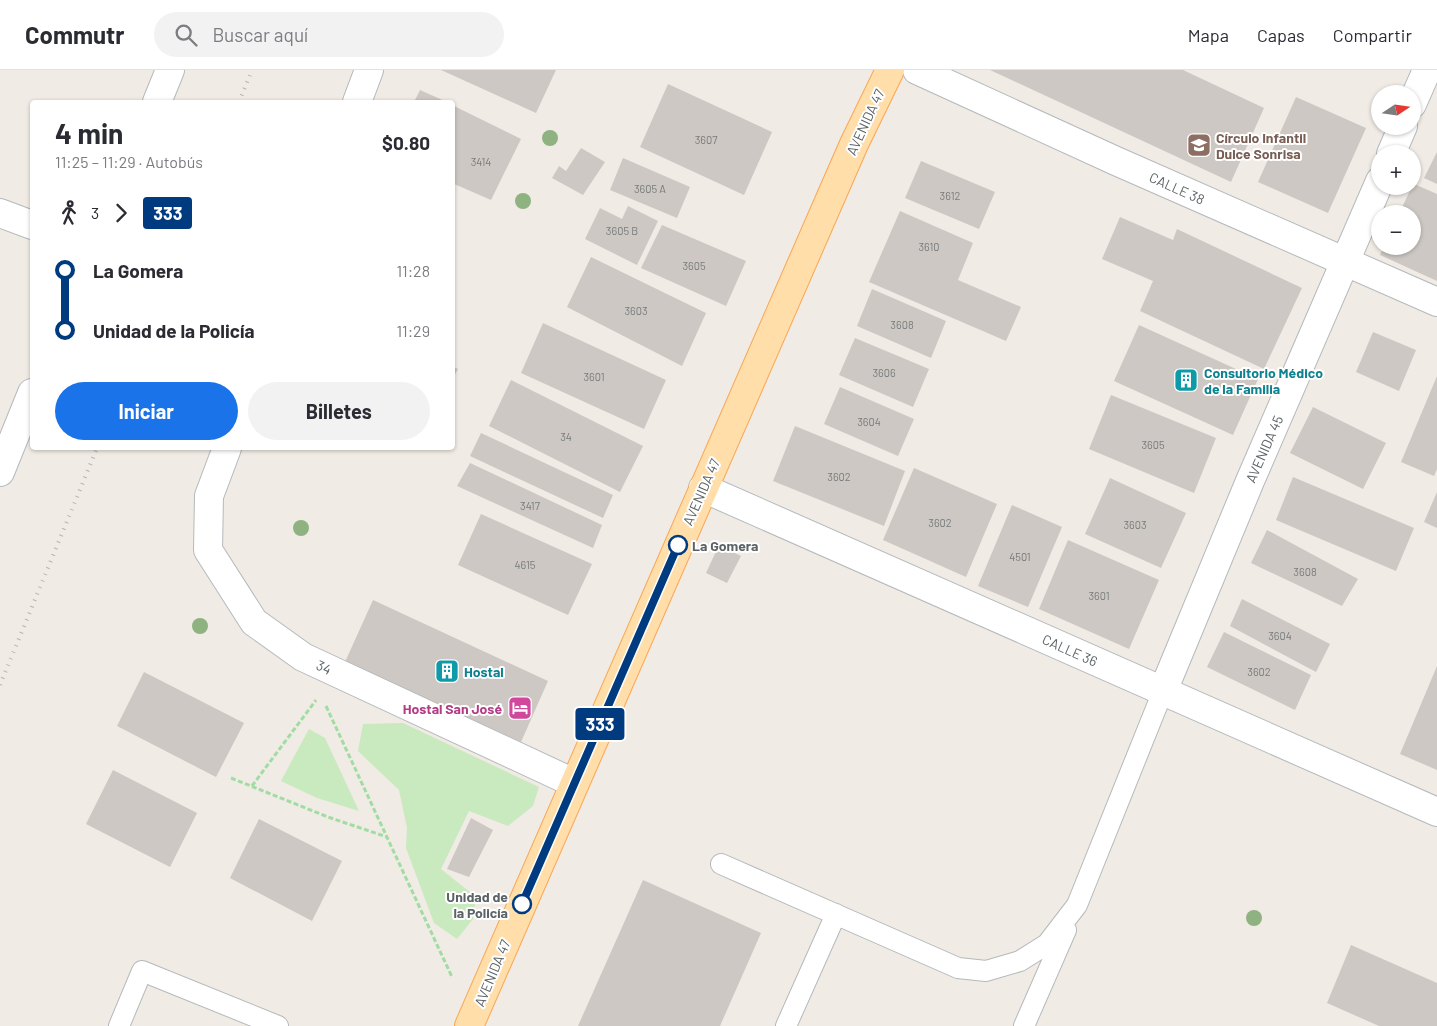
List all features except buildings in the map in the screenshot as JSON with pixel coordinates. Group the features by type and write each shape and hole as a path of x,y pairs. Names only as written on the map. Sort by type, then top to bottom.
{"main road":[{"name":"AVENIDA 47","path":"471,1022 854,144 890,70"}],"street":[{"path":"158,100 170,70"},
{"path":"358,100 369,70"},
{"name":"CALLE 38","path":"917,70 1345,263 1437,302"},
{"path":"1420,85 1427,70"},
{"name":"AVENIDA 45","path":"1163,691 1250,481 1374,195"},
{"path":"0,213 30,223"},
{"path":"0,472 30,398"},
{"name":"34","path":"226,450 209,496 208,550 254,622 303,657 574,783"},
{"name":"CALLE 36","path":"703,488 1437,812"}],"lane":[{"path":"1024,1026 1077,906 1163,691"},
{"path":"721,864 958,968 986,970 1020,961 1048,944 1077,906"},
{"path":"786,1026 836,914"},
{"path":"119,1026 142,971 278,1026"}],"path":[{"path":"303,657 388,837 471,1022"},
{"path":"252,786 320,694"},
{"path":"231,778 328,817 388,837"}],"green space":[{"path":"403,723 539,787 533,806 508,826 469,811 441,869 476,897 473,919 457,939 434,923 406,848 407,828 399,790 358,751 363,724"},
{"path":"309,729 325,738 359,811 317,798 281,781"}],"railway":[{"path":"240,100 252,70"},
{"path":"0,685 96,450"}],"bus line":[{"name":"333","path":"522,904 678,545"}],"place":[{"name":"Círculo Infantil Dulce Sonrisa","path":"1199,145"},
{"name":"Consultorio Médico de la Familia","path":"1186,380"},
{"name":"La Gomera","path":"678,545"},
{"name":"Hostal","path":"447,671"},
{"name":"Hostal San José","path":"520,708"},
{"name":"Unidad de la Policía","path":"522,904"}]}
